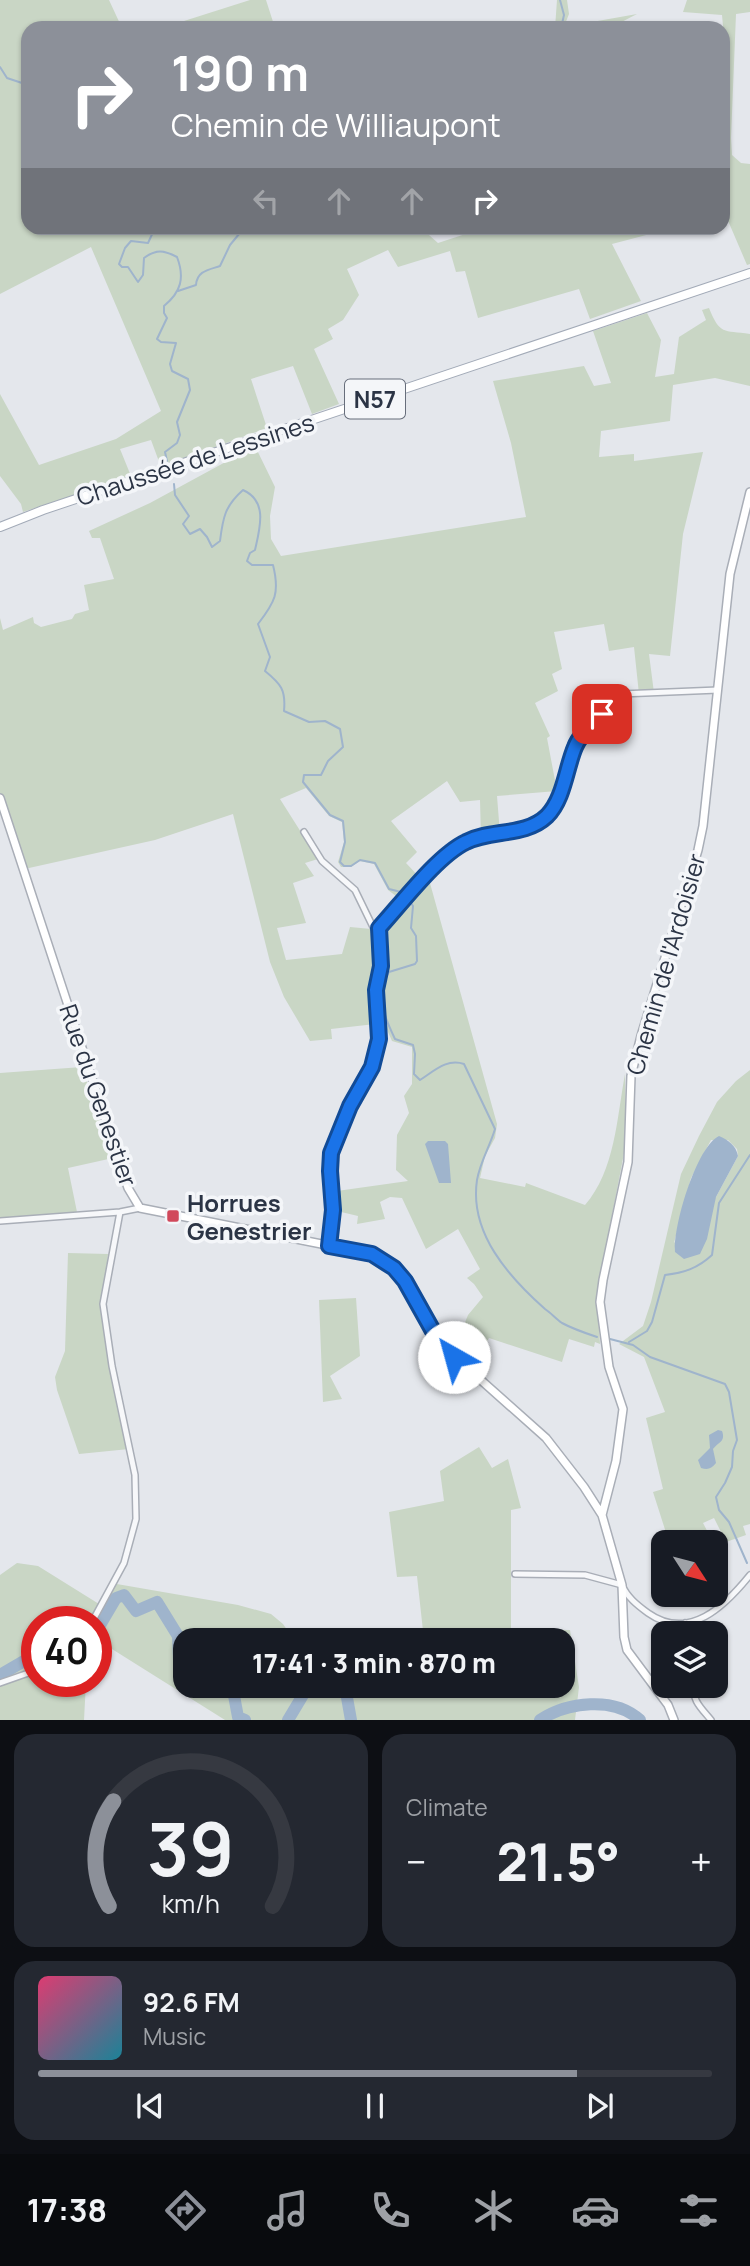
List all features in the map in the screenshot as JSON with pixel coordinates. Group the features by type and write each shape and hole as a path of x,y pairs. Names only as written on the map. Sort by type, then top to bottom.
{"main road":[{"name":"Chaussée de Lessines","path":"0,527 43,510 750,273"}],"street":[{"name":"Chemin de l'Ardoisier","path":"602,1515 613,1478 623,1409 609,1367 600,1302 628,1162 631,1076 698,850 706,803 730,574 750,492"},
{"path":"329,1246 333,1210 331,1153 350,1106 372,1067 379,1039 376,990 381,966 379,928 459,845 483,835 527,827 547,816 555,804 575,744 621,694 718,690"},
{"name":"Rue du Genestier","path":"0,798 128,1188 140,1208 372,1254 394,1268 405,1281 433,1331 454,1357 546,1438 568,1464 602,1515 622,1585 627,1650 668,1705 674,1720"},
{"path":"304,832 322,861 355,891 373,927 379,928"},
{"path":"0,1221 120,1212 140,1208"},
{"path":"101,1606 118,1576 129,1548 136,1518 135,1475 112,1366 103,1304 120,1212"},
{"path":"515,1574 585,1575 622,1585 629,1597 646,1611 666,1621"},
{"path":"690,1621 716,1610 734,1595 750,1575"},
{"path":"0,1683 21,1676"},
{"path":"695,1698 711,1720"}],"green space":[{"path":"0,0 109,0 119,21 21,21 21,235 429,235 438,243 463,235 646,235 612,244 641,301 590,319 579,289 478,318 465,271 456,272 450,251 398,267 388,250 347,269 359,295 343,320 328,329 333,339 314,349 339,404 312,414 293,366 251,379 267,428 161,467 151,440 120,449 131,476 23,512 21,504 0,476 0,394 39,465 116,439 161,411 91,247 0,294"},
{"path":"250,0 266,0 273,21 184,21"},
{"path":"557,0 567,0 569,14 566,21 556,21"},
{"path":"687,0 750,0 750,12 736,14 731,138 732,155 741,163 750,164 750,264 747,265 730,225 730,21 723,21 722,15 683,12"},
{"path":"637,14 624,21 598,21"},
{"path":"709,308 716,323 724,330 750,334 750,386 715,378 673,385 670,421 601,431 599,457 634,454 634,461 703,452 683,534 670,656 649,654 654,693 639,694 634,647 609,651 604,624 554,632 562,669 552,674 558,691 535,703 550,736 547,738 557,791 497,796 500,834 481,837 480,800 460,802 447,781 391,821 417,852 406,863 423,881 428,876 497,1124 495,1138 485,1156 480,1178 525,1187 526,1183 585,1205 603,1176 609,1160 625,1074 626,1143 599,1283 597,1303 600,1344 595,1342 594,1347 569,1339 562,1362 489,1338 476,1359 457,1342 468,1315 483,1297 467,1278 480,1269 458,1229 426,1249 402,1198 390,1197 380,1202 385,1219 357,1224 358,1216 337,1211 337,1191 408,1181 396,1170 397,1135 409,1113 404,1096 412,1084 412,1047 392,1041 384,1023 331,1029 332,1039 310,1041 284,997 270,962 233,814 155,840 20,870 0,809 0,618 3,630 33,617 34,623 41,627 72,619 75,614 89,610 84,585 114,579 100,538 92,538 89,531 150,503 255,446 275,487 270,516 271,539 281,556 526,517 511,443 493,381 584,366 594,386 611,383 593,331 647,313 661,340 655,377 674,374 679,337 706,320 702,310","holes":["306,788 329,816 342,822 344,842 338,862 341,867 351,867 360,861 374,864 388,890 404,902 382,930 350,927 342,954 286,960 277,928 306,923 293,883 314,876 305,863 318,859 280,799"]},
{"path":"82,1067 113,1158 68,1168 77,1212 0,1222 0,1073"},
{"path":"750,1070 750,1524 743,1526 746,1535 728,1541 728,1530 720,1530 714,1518 703,1523 707,1530 665,1530 653,1492 663,1489 646,1418 665,1412 644,1357 619,1344 643,1326 681,1174 717,1102","holes":["711,1140 728,1140 737,1149 738,1156 716,1197 674,1243 691,1178"]},
{"path":"68,1253 108,1254 102,1305 129,1449 79,1454 57,1390 55,1377 65,1351"},
{"path":"356,1298 360,1356 330,1376 342,1399 323,1402 319,1300"},
{"path":"479,1447 492,1468 508,1459 521,1508 511,1510 511,1628 423,1628 417,1576 397,1577 389,1512 444,1501 440,1471"},
{"path":"17,1563 38,1566 99,1604 111,1583 238,1605 271,1614 286,1628 173,1628 173,1687 112,1649 112,1606 21,1606 21,1697 85,1697 84,1720 0,1720 0,1575"},
{"path":"575,1662 579,1687 575,1720 225,1720 190,1698 575,1698"}],"water":[{"path":"719,1136 731,1143 738,1156 716,1197 707,1239 700,1254 684,1259 675,1252 682,1207 702,1155"},
{"path":"428,1141 445,1141 448,1144 451,1183 439,1183 425,1144"},
{"path":"718,1430 722,1431 723,1437 713,1449 716,1463 713,1467 701,1468 698,1460 710,1448 709,1435"}],"waterway":[{"path":"560,0 564,15 563,21"},
{"path":"0,67 7,78 21,83"},
{"path":"152,235 148,243 131,241 119,264 128,267 138,282 143,275 144,258 160,251 177,257 181,272 178,290 164,306 167,318 157,339 161,342 176,343 170,364 172,371 188,379 190,390 177,422 180,435 177,443 165,452 167,461"},
{"path":"178,291 196,285 201,274 220,266 238,235"},
{"path":"174,484 175,495 189,516 183,524 190,534 200,529 212,547 220,541 222,525 232,501 243,490 256,501 260,516 259,533 255,550 250,553 247,561 252,565 273,565 276,583 272,603 258,624 270,657 265,671 281,688 284,711 309,722 325,721 340,729 343,747 328,761 321,775 304,775 303,782 330,815 343,821 345,842 340,862 344,866 351,866 360,860 375,863 389,889 401,892"},
{"path":"409,900 413,906 411,928 416,936 417,961 389,972 384,981 381,997 387,1022 395,1039 413,1045 414,1074 420,1080 446,1064 464,1064 495,1129 477,1180 479,1218 486,1236 494,1252 518,1283 545,1309 562,1323 597,1337"},
{"path":"629,1342 647,1331 652,1322 665,1275 690,1269 712,1255 719,1203 750,1155"},
{"path":"610,1339 633,1345 650,1357 725,1384 729,1392 737,1440 732,1467 716,1497 719,1510 729,1522 747,1563"},
{"path":"111,1606 116,1598 124,1595 136,1611 157,1602 173,1628"},
{"path":"0,1675 21,1663"},
{"path":"234,1698 238,1717 245,1720"},
{"path":"288,1720 301,1698"},
{"path":"347,1698 351,1720"},
{"path":"540,1720 563,1709 590,1704 617,1707 640,1720"}],"place":[{"name":"Horrues Genestrier","path":"173,1216"}],"route":[{"path":"454,1357 433,1331 405,1281 394,1268 372,1254 329,1246 333,1210 331,1153 339,1129 372,1067 379,1039 376,990 381,966 379,928 459,845 483,835 527,827 547,816 555,804 575,744 602,714"}]}
